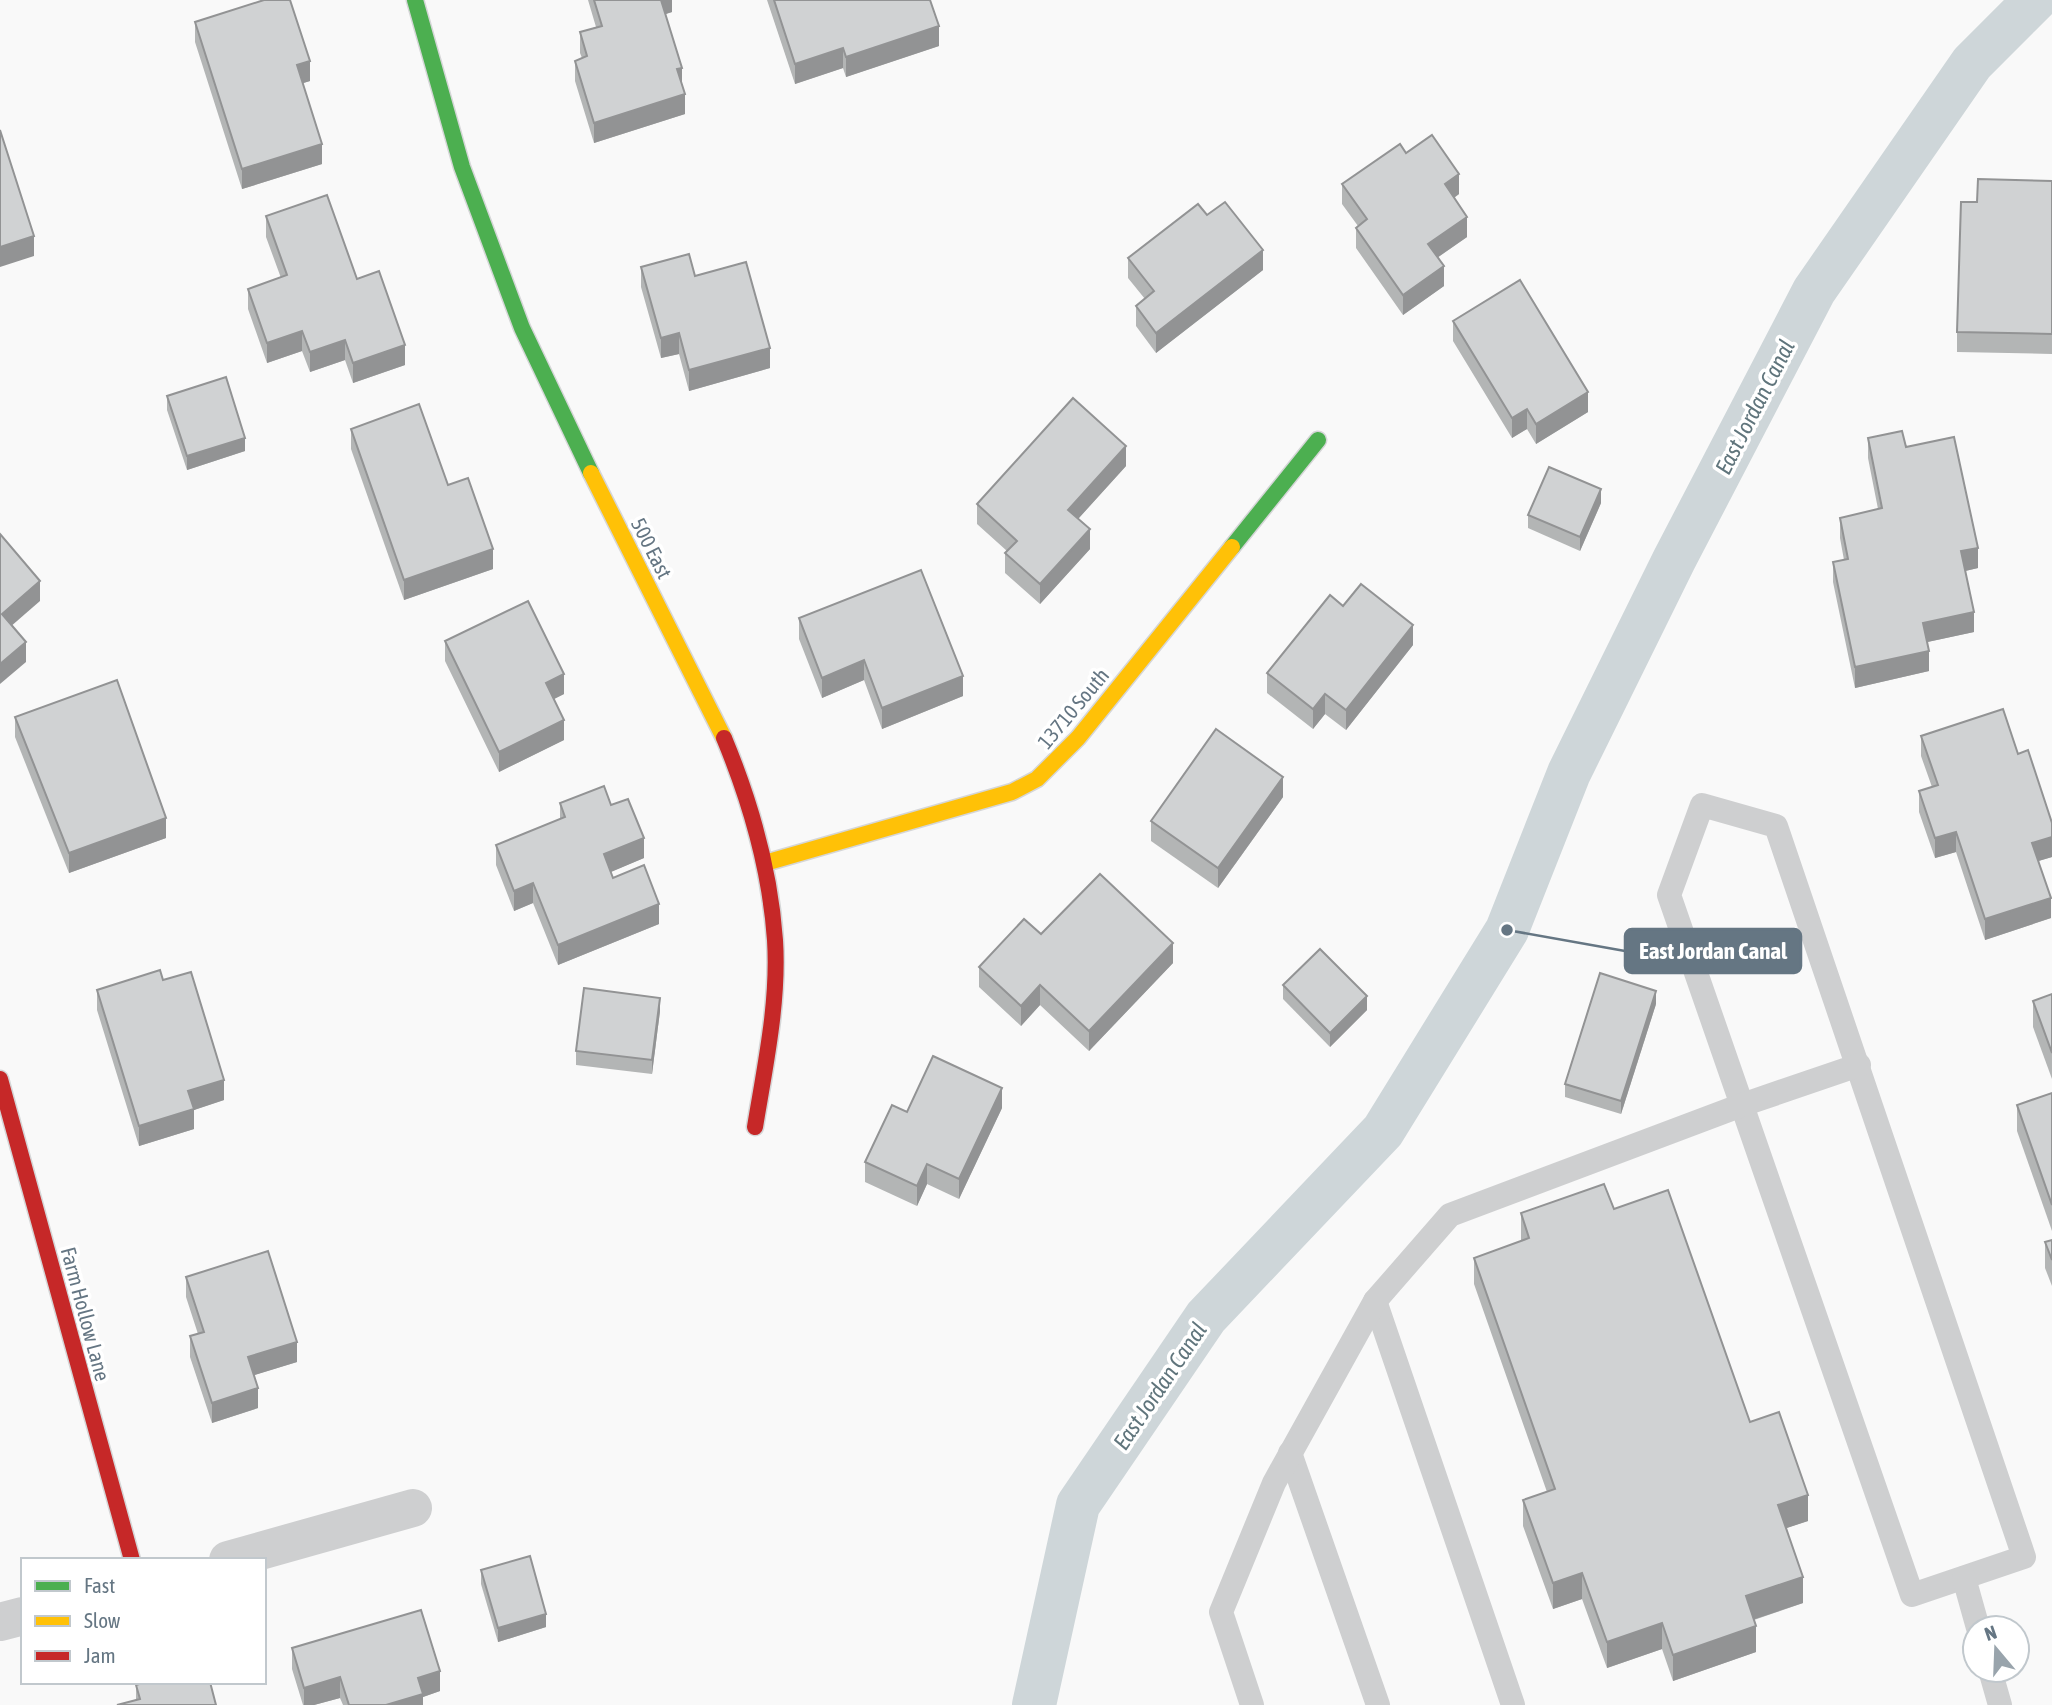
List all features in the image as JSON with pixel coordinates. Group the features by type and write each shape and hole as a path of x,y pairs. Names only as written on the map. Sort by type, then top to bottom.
{"street":[{"name":"500 East","path":"415,0 463,167 522,328 734,760 747,793 765,863 775,942 771,1030 755,1127"},
{"name":"13710 South","path":"765,863 986,801 1037,779 1078,738 1318,440"},
{"name":"Farm Hollow Lane","path":"0,1079 131,1558"},
{"path":"235,1558 413,1508"},
{"path":"0,1622 21,1617"}],"lane":[{"path":"1702,805 1776,826 2024,1557 1912,1595 1742,1105 1669,895 1702,805"},
{"path":"1252,1705 1222,1612 1274,1483 1375,1301 1450,1215 1742,1105 1859,1065"},
{"path":"1375,1301 1513,1705"},
{"path":"1290,1453 1378,1705"},
{"path":"1964,1578 1974,1614"},
{"path":"1994,1684 2000,1705"}],"building":[{"path":"264,0 290,0 310,61 297,65 322,144 242,169 195,22"},
{"path":"594,0 661,0 682,68 677,69 685,94 594,123 575,61 587,56 580,32 602,26"},
{"path":"774,0 930,0 939,26 846,57 843,48 795,64"},
{"path":"0,130 34,236 0,247"},
{"path":"1432,135 1459,174 1445,184 1467,217 1428,244 1444,266 1403,295 1356,228 1367,219 1342,184 1400,144 1406,153"},
{"path":"1978,179 2052,181 2052,334 1957,332 1961,202 1977,202"},
{"path":"327,195 357,279 379,271 405,345 353,363 345,340 310,352 302,331 267,343 248,289 287,275 266,216"},
{"path":"1225,202 1263,250 1156,333 1136,306 1154,291 1128,258 1198,204 1207,215"},
{"path":"689,254 695,276 746,262 770,348 689,370 679,333 661,338 641,267"},
{"path":"1520,280 1588,392 1536,424 1527,409 1512,418 1453,321"},
{"path":"226,377 245,438 187,456 167,396"},
{"path":"1073,398 1126,446 1068,510 1090,529 1040,584 1005,553 1017,541 977,504"},
{"path":"419,404 448,485 468,478 493,549 404,580 351,429"},
{"path":"1902,431 1906,447 1954,437 1978,548 1961,551 1974,612 1923,623 1929,651 1855,667 1833,562 1848,559 1840,518 1882,508 1868,438"},
{"path":"1549,467 1601,489 1580,537 1528,515"},
{"path":"0,534 40,581 2,614 26,642 0,664"},
{"path":"921,570 963,676 882,708 864,660 822,678 799,618"},
{"path":"1361,584 1413,625 1346,710 1325,694 1313,709 1267,673 1330,595 1343,606"},
{"path":"528,601 564,674 546,683 564,720 499,752 445,641"},
{"path":"117,680 166,818 69,853 15,717"},
{"path":"2003,709 2018,754 2028,750 2052,823 2052,837 2032,843 2051,898 1985,919 1956,832 1935,838 1919,791 1938,785 1921,736"},
{"path":"1216,729 1283,777 1218,868 1151,821"},
{"path":"604,786 611,805 628,799 644,838 604,854 613,878 644,865 659,904 558,945 533,883 514,891 496,845 565,817 560,803"},
{"path":"1100,874 1173,943 1089,1031 1040,985 1021,1006 979,967 1024,919 1041,934"},
{"path":"1320,949 1367,996 1330,1033 1283,985"},
{"path":"160,970 163,980 191,972 224,1080 188,1091 194,1109 139,1126 97,990"},
{"path":"1600,973 1656,991 1621,1101 1565,1084"},
{"path":"584,988 660,998 652,1060 576,1051"},
{"path":"2052,994 2052,1053 2033,1001"},
{"path":"933,1056 1002,1088 959,1179 927,1164 917,1186 865,1162 892,1105 907,1112"},
{"path":"2052,1093 2052,1205 2017,1105"},
{"path":"1604,1184 1614,1209 1668,1190 1750,1422 1779,1412 1808,1495 1778,1505 1803,1577 1746,1596 1756,1626 1673,1655 1662,1623 1607,1642 1582,1573 1553,1583 1523,1500 1555,1489 1474,1258 1529,1238 1521,1213"},
{"path":"2052,1240 2052,1260 2045,1242"},
{"path":"268,1251 297,1342 248,1357 258,1388 212,1403 190,1336 204,1332 186,1277"},
{"path":"530,1556 546,1614 498,1628 481,1570"},
{"path":"421,1610 440,1671 418,1678 423,1694 386,1705 349,1705 340,1677 304,1688 292,1648"},
{"path":"211,1684 216,1705 117,1705 140,1699 136,1685"}],"waterway":[{"name":"East Jordan Canal","path":"1034,1705 1078,1505 1206,1317 1383,1131 1507,930 1569,773 1674,560 1814,291 1972,63 2035,0"}],"traffic: fast":[{"path":"415,0 462,167 522,328 591,473"},
{"path":"1232,547 1318,440"}],"traffic: slow":[{"path":"591,473 724,738"},
{"path":"765,863 1012,792 1037,779 1078,738 1232,547"}],"traffic: jam":[{"path":"724,738 758,837 769,888 775,940 773,1010 755,1127"},
{"path":"0,1079 131,1558"}],"place":[{"name":"East Jordan Canal","path":"1507,930"}]}
